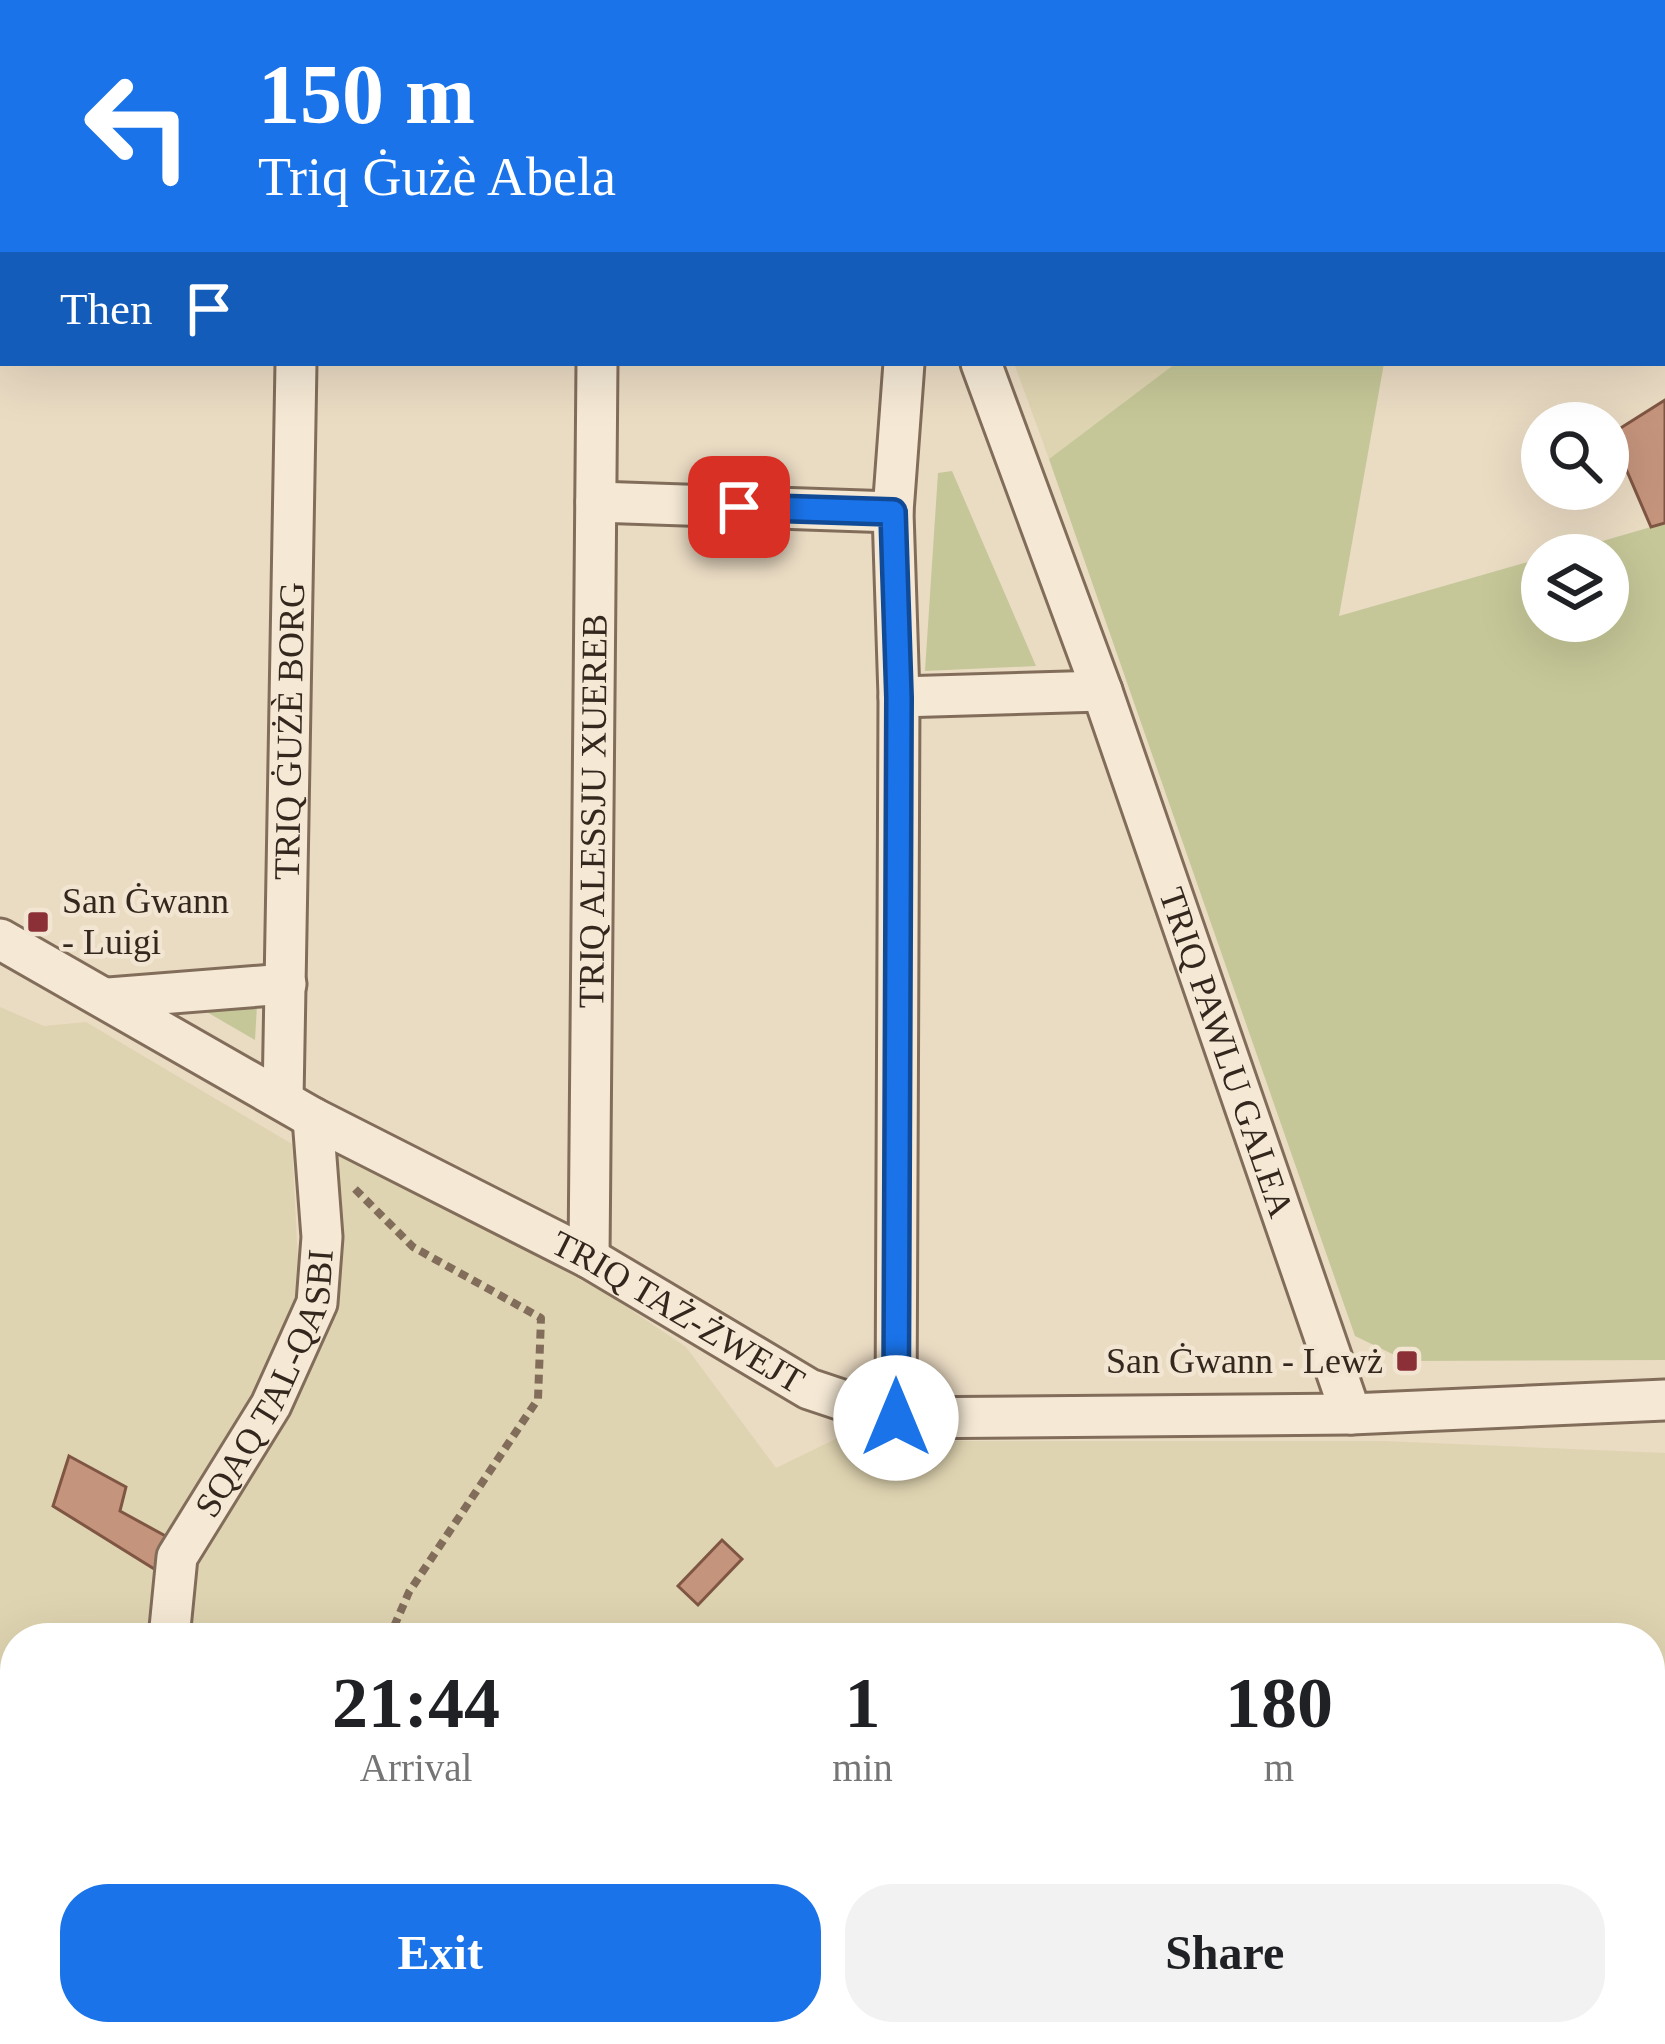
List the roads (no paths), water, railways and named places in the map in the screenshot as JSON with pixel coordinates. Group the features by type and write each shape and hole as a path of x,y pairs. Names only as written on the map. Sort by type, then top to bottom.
{"street":[{"name":"TRIQ ĠUŻÈ BORG","path":"296,366 286,984 304,1125"},
{"name":"TRIQ ALESSJU XUEREB","path":"589,1258 597,366"},
{"path":"896,1418 899,698 893,512 904,366"},
{"name":"TRIQ PAWLU GALEA","path":"982,366 1102,691 1352,1414"},
{"path":"596,502 893,512"},
{"path":"899,698 1102,691"},
{"name":"TRIQ TAŻ-ŻWEJT","path":"0,939 109,998 304,1125 589,1258 809,1389 896,1418 1352,1414 1665,1400"},
{"path":"109,998 286,984"},
{"name":"SQAQ TAL-QASBI","path":"170,1623 177,1556 271,1405 316,1303 322,1237 304,1125"}],"place":[{"name":"San Ġwann - Luigi","path":"38,922"},
{"name":"San Ġwann - Lewż","path":"1407,1361"}]}
